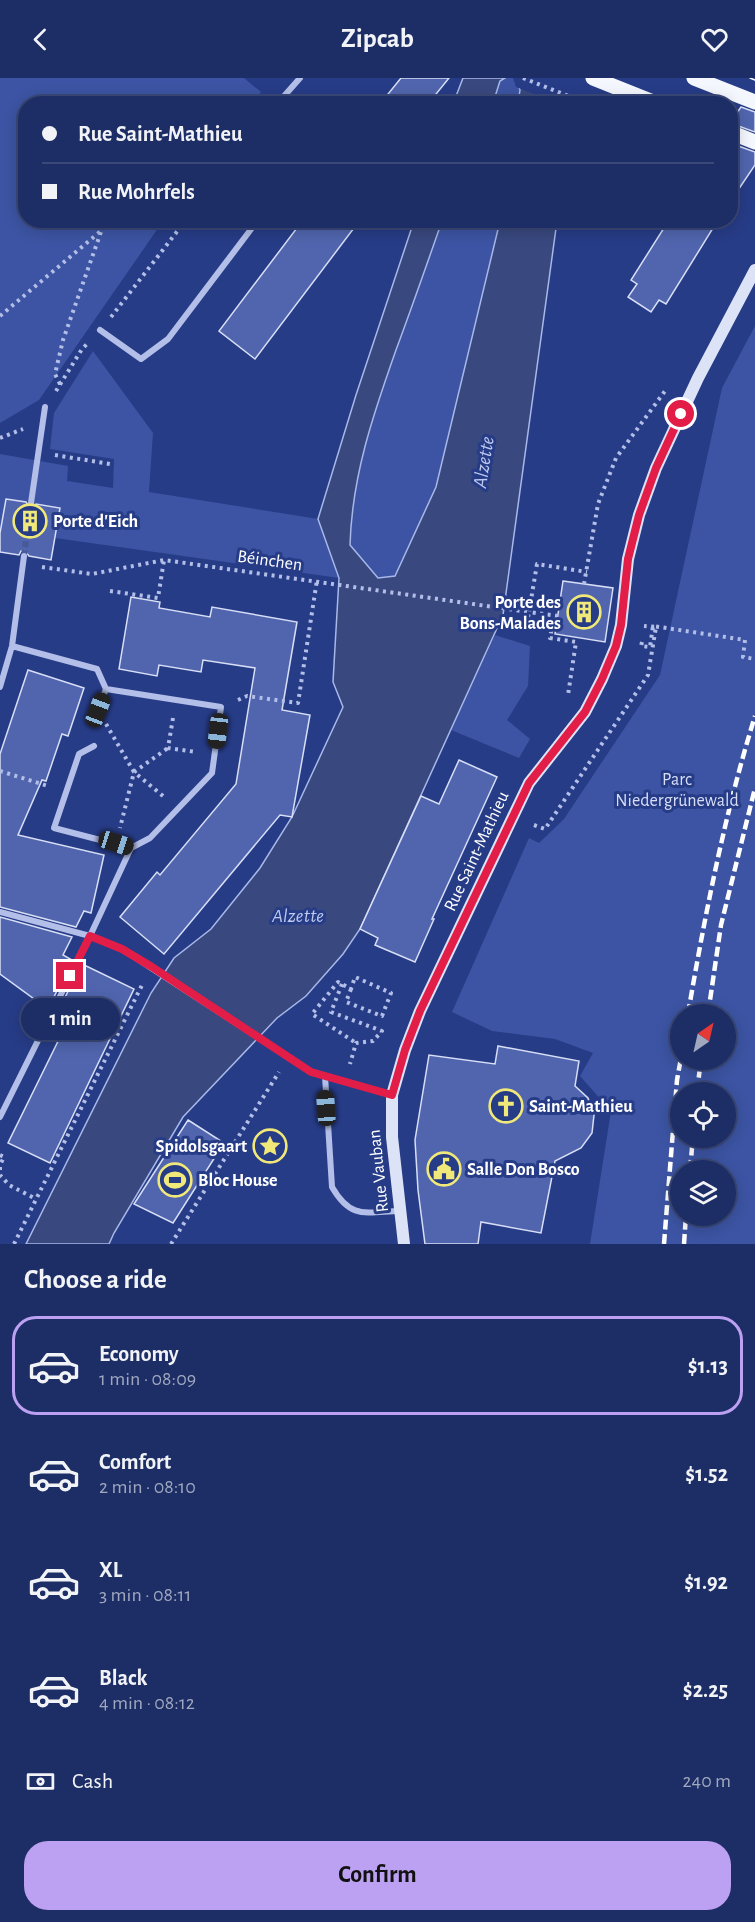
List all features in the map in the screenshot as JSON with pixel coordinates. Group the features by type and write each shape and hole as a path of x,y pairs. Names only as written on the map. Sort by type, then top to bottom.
{"main road":[{"path":"593,78 638,96"},
{"path":"694,78 755,102"},
{"path":"738,135 755,142"},
{"name":"Rue Saint-Mathieu","path":"392,1095 405,1050 420,1011 529,783 585,712 602,679 616,646 621,625 628,559 639,515 656,468 698,378 755,270"},
{"name":"Rue Vauban","path":"392,1095 392,1137 404,1244"}],"street":[{"path":"285,96 300,78"},
{"path":"100,330 141,359 168,339 252,228"},
{"path":"32,503 45,407"},
{"path":"0,687 12,646 24,556"},
{"path":"12,646 97,669 106,689 98,710"},
{"path":"0,1117 90,936 130,848 150,838 212,773 221,707 106,689"},
{"path":"94,746 79,754 54,828 130,848"},
{"path":"0,912 90,936 122,949 311,1072 392,1095"},
{"path":"325,1076 332,1187 341,1203 357,1212 400,1211"}],"path":[{"path":"524,78 569,96"},
{"path":"102,229 63,340 55,374 60,384 82,349 100,330 180,228"},
{"path":"0,315 102,229"},
{"path":"584,584 598,504 616,458 668,387"},
{"path":"57,456 110,464"},
{"path":"110,591 158,598 164,560"},
{"name":"Béinchen","path":"23,564 92,574 164,560 558,616"},
{"path":"585,712 567,701 576,640 550,638 552,627 527,623 537,564 587,572"},
{"path":"221,707 247,696 298,704 317,580"},
{"path":"545,829 648,675 656,627 645,625 641,646 650,647 652,637 653,626 745,640 743,657 755,659"},
{"path":"168,748 175,701"},
{"path":"98,710 134,772 178,809"},
{"path":"116,843 134,772 168,748 215,755"},
{"path":"0,771 44,784"},
{"path":"14,1244 152,967"},
{"path":"355,977 391,993 382,1016 346,1002 351,989 355,977"},
{"path":"342,984 331,1012 382,1030 372,1041 356,1043 312,1014 338,982 342,984 351,989"},
{"path":"344,1082 356,1043"},
{"path":"171,1244 288,1057"},
{"path":"0,1155 4,1157 0,1166 0,1175 9,1185 36,1198"}],"green space":[{"path":"0,78 244,78 261,92 258,96 18,96 18,228 158,228 39,400 0,423"},
{"path":"505,78 516,78 520,90 519,96 495,96 500,81"},
{"path":"440,228 498,228 436,487 395,577 378,578 350,545 359,470 379,398"},
{"name":"Parc Niedergrünewald","path":"755,326 755,1244 590,1244 611,1111 580,1076 593,1053 555,1039 492,1031 452,1012 529,838 539,843 564,819 660,675 722,388"},
{"path":"93,351 153,433 149,492 318,519 339,578 55,538 60,508 6,499 0,533 0,454 68,466 67,481 113,488 114,459 50,449 54,413"},
{"path":"495,635 530,646 528,686 507,720 530,739 519,758 451,730"}],"water":[{"path":"463,78 505,78 500,81 495,96 456,96"},
{"path":"516,78 552,96 519,96 520,90"},
{"name":"Alzette","path":"412,228 440,228 372,422 355,495 350,545 378,578 395,576 436,487 498,228 556,228 503,615 360,929 343,954 306,996 277,1018 183,1117 109,1244 26,1244 151,993 174,958 211,929 260,868 292,817 343,707 333,682 339,578 318,519 356,395"}],"pier":[{"path":"513,78 574,78 571,96 540,96 516,87"}],"building":[{"path":"401,78 449,78 434,96 386,96"},
{"path":"741,107 755,112 755,132 738,126 738,111"},
{"path":"738,146 755,152 755,165 738,190"},
{"path":"297,228 354,228 255,359 219,331"},
{"path":"664,228 713,228 666,304 659,300 651,312 628,297 637,284 631,280"},
{"name":"Porte d'Eich","path":"6,499 26,502 30,508 36,504 60,508 51,560 29,556 25,551 21,551 19,555 0,552 0,533"},
{"name":"Porte des Bons-Malades","path":"563,581 613,588 605,642 555,634"},
{"path":"131,597 160,602 159,608 210,617 212,607 297,622 282,710 310,715 292,817 280,815 164,954 120,917 157,872 160,875 236,784 255,668 203,660 201,672 159,665 157,676 119,669"},
{"path":"28,670 84,688 68,736 62,734 46,781 42,780 18,835 104,855 91,913 84,911 76,927 0,907 0,754"},
{"path":"459,760 497,777 432,919 434,919 415,962 375,945 378,938 360,929 421,796 439,804"},
{"path":"0,917 72,937 63,955 72,960 48,1009 0,974"},
{"path":"82,964 134,989 50,1163 8,1143 67,1023 56,1015"},
{"path":"498,1046 579,1061 575,1086 588,1098 594,1115 592,1133 581,1148 555,1161 541,1233 481,1222 478,1244 425,1244 415,1140 429,1055 495,1064"},
{"name":"Bloc House","path":"188,1120 224,1143 173,1223 134,1204"}],"tunnel":[{"path":"24,556 31,503"}],"tram line":[{"path":"750,78 755,80"}],"railway":[{"path":"690,1004 717,864 734,789 755,716"},
{"path":"709,1004 721,925 755,788"},
{"path":"664,1244 679,1070"},
{"path":"698,1082 700,1070"},
{"path":"691,1160 692,1148"},
{"path":"684,1244 685,1226"}],"place":[{"name":"Porte d'Eich","path":"30,521"},
{"name":"Porte des Bons-Malades","path":"584,612"},
{"name":"Saint-Mathieu","path":"506,1106"},
{"name":"Spidolsgaart","path":"270,1146"},
{"name":"Salle Don Bosco","path":"444,1169"},
{"name":"Bloc House","path":"175,1180"}],"route":[{"path":"70,976 90,936 122,949 152,967 311,1072 392,1095 405,1050 420,1011 529,783 585,712 602,679 616,646 621,625 628,559 639,515 656,468 681,414"}]}
